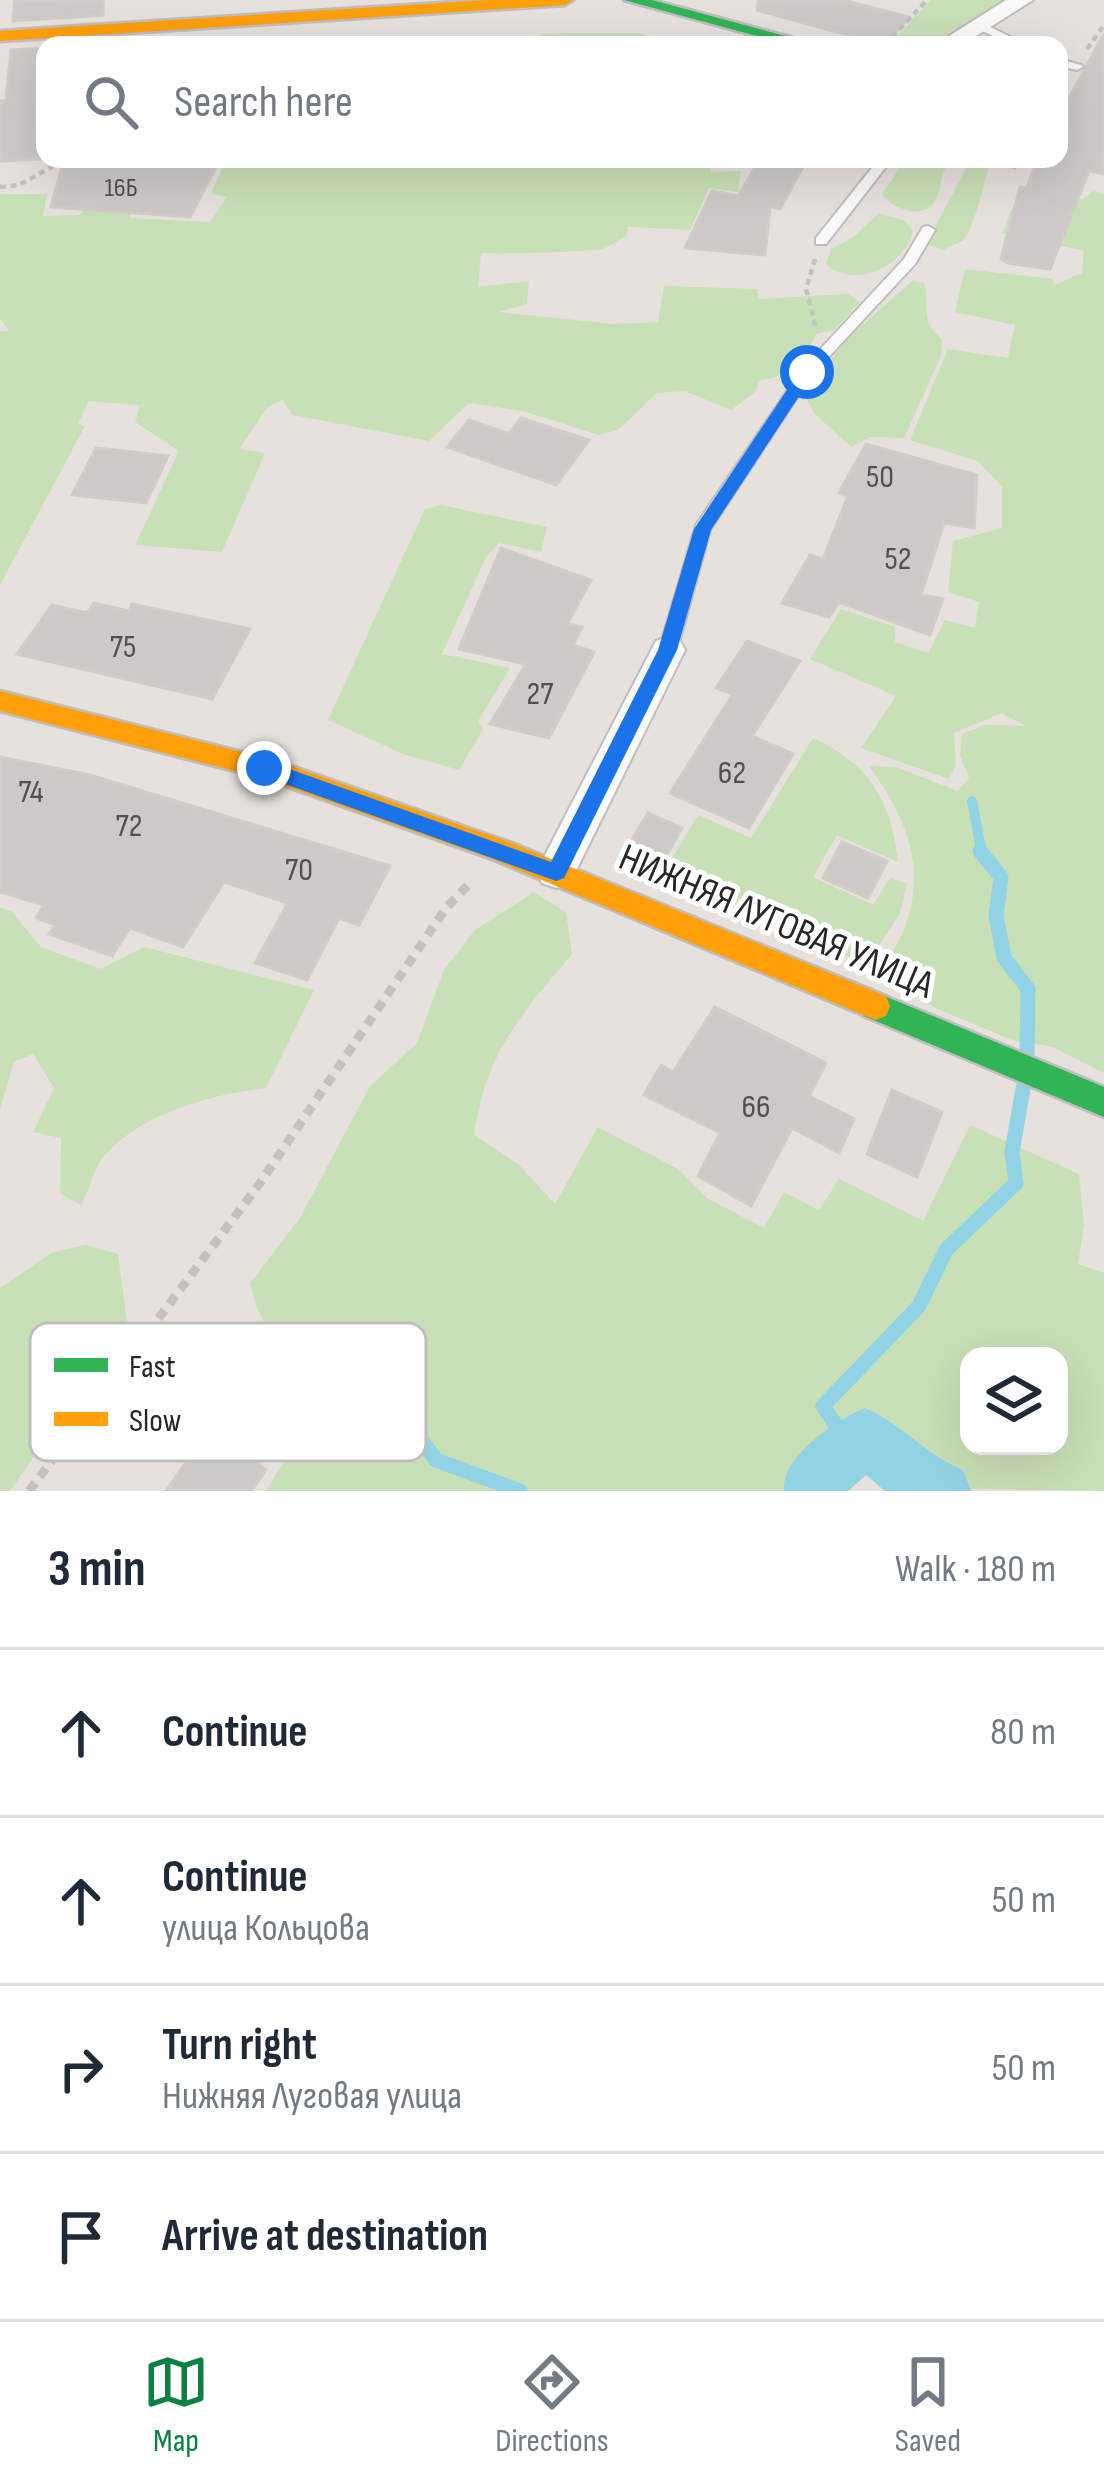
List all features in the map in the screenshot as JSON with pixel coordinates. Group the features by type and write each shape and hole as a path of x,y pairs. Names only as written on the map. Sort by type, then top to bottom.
{"street":[{"path":"0,36 565,0"},
{"path":"632,0 774,36"},
{"path":"987,35 1022,0"},
{"path":"556,872 668,650"},
{"name":"НИЖНЯЯ ЛУГОВАЯ УЛИЦА","path":"0,701 264,768 502,851 1104,1102"}],"lane":[{"path":"1068,64 1077,67"},
{"path":"820,241 879,168"},
{"path":"668,650 703,529 807,372 910,261 928,230"}],"path":[{"path":"893,36 927,0"},
{"path":"0,187 19,185 50,168"},
{"path":"807,337 816,323 806,289 820,241"},
{"path":"155,1323 260,1183 446,908 502,851"},
{"path":"29,1491 52,1461"}],"green space":[{"path":"931,0 1007,0 949,36 898,36"},
{"path":"638,33 647,36 542,36"},
{"path":"222,168 741,171 738,192 709,188 690,230 628,227 627,235 601,249 481,253 478,287 529,281 527,304 499,312 614,324 658,322 664,286 757,289 759,299 848,294 860,302 834,330 816,334 794,365 760,380 754,393 731,410 685,391 657,393 618,430 599,435 523,411 469,403 429,441 293,415 282,400 267,408 239,449 265,453 222,552 135,545 179,451 135,422 140,405 89,401 78,423 85,426 0,585 0,331 9,331 0,318 0,194 47,194 43,216 81,215 88,200 134,201 130,218 210,222 227,197 211,194"},
{"path":"900,168 946,168 938,195 927,209 902,209 882,194"},
{"path":"966,168 989,168 964,240 943,250 926,244"},
{"path":"1094,191 1104,194 1104,1073 1053,1047 1012,1040 935,1008 881,971 908,918 914,867 900,818 869,766 896,767 958,791 969,778 960,756 962,734 984,725 1026,726 1002,713 954,733 956,765 949,779 861,748 896,696 810,659 841,609 895,627 895,642 928,653 945,620 975,628 979,602 948,592 953,541 1002,528 1002,487 978,461 910,440 948,349 1008,358 1015,325 955,312 965,269 1053,279 1054,285 1082,273 1084,251 1003,233 1011,210 1040,215 1068,197 1083,199"},
{"path":"879,213 905,221 913,231 890,264 851,275 826,264 831,249 852,238"},
{"path":"912,281 924,283 928,319 942,339 941,356 904,438 870,437 851,447 815,414 804,394 846,340"},
{"path":"441,505 547,527 541,552 499,543 486,557 442,654 510,668 478,721 483,729 459,770 403,754 328,720 425,509"},
{"path":"813,738 849,759 874,786 890,820 898,862 837,835 813,877 873,905 890,878 907,884 900,913 867,964 660,878 698,815 751,838"},
{"path":"534,892 566,912 572,954 508,1037 487,1080 474,1135 519,1165 555,1204 598,1127 678,1169 707,1198 764,1228 784,1192 819,1210 839,1179 923,1221 970,1125 1079,1174 1084,1225 1078,1264 1104,1273 1104,1491 927,1488 865,1437 811,1484 816,1491 266,1491 284,1461 426,1461 426,1323 265,1323 250,1283 300,1218 370,1086 417,1043 444,970 475,930"},
{"path":"0,907 12,912 41,947 101,969 144,947 314,990 266,1088 203,1100 140,1126 103,1158 82,1205 60,1194 61,1138 33,1132 54,1088 33,1054 14,1062 0,1109"},
{"path":"86,1245 118,1254 127,1322 30,1323 31,1461 10,1491 0,1491 0,1288 53,1252"}],"building":[{"path":"15,0 103,0 103,15 13,21"},
{"path":"758,0 843,0 909,17 892,36 851,36 757,10"},
{"path":"1104,34 1104,174 1089,171 1050,269 1008,263 1001,259 1020,187 1026,188 1034,168 1068,168 1068,100"},
{"path":"36,49 36,159 0,161 0,101 6,101 11,50"},
{"path":"62,168 215,168 190,217 51,207"},
{"path":"755,168 802,168 780,209 770,207 765,255 685,248 712,191 738,196"},
{"path":"521,418 589,440 556,485 447,447 469,420 509,434"},
{"path":"866,444 977,475 974,528 944,523 921,595 943,599 930,635 839,602 829,617 782,603 810,555 823,559 848,496 839,493"},
{"path":"96,448 168,456 146,503 72,495"},
{"path":"501,548 591,580 567,624 582,627 573,645 594,652 549,738 490,724 526,664 459,649"},
{"path":"94,603 129,611 132,604 250,629 212,699 17,654 52,605 87,613"},
{"path":"747,641 800,661 752,736 793,754 749,828 670,793 733,694 716,688"},
{"path":"0,757 90,775 390,866 359,925 339,918 307,980 255,963 288,903 224,882 183,947 130,928 112,956 49,934 56,925 36,918 44,905 0,892"},
{"path":"648,813 682,828 658,870 623,855"},
{"path":"842,842 887,861 868,898 823,878"},
{"path":"715,1007 826,1063 809,1096 854,1119 839,1153 792,1128 751,1206 698,1176 720,1133 644,1095 661,1065 673,1072"},
{"path":"892,1090 942,1112 917,1177 867,1154"},
{"path":"187,1461 258,1461 266,1470 251,1491 166,1491"}],"waterway":[{"path":"972,801 982,853"},
{"path":"982,853 1001,877 996,916 1004,958 1028,989 1027,1057"},
{"path":"852,1449 823,1406 919,1306 946,1250 1016,1183 1012,1152 1024,1083"},
{"path":"816,1491 811,1485 865,1437 927,1488 942,1491"},
{"path":"426,1446 436,1460 520,1491"}],"traffic: fast":[{"path":"632,0 774,36"},
{"path":"875,1006 1104,1102"}],"traffic: slow":[{"path":"0,36 565,0"},
{"path":"0,701 264,768 502,851 875,1006"}],"route":[{"path":"264,768 556,872 668,650 703,529 807,372"}]}
